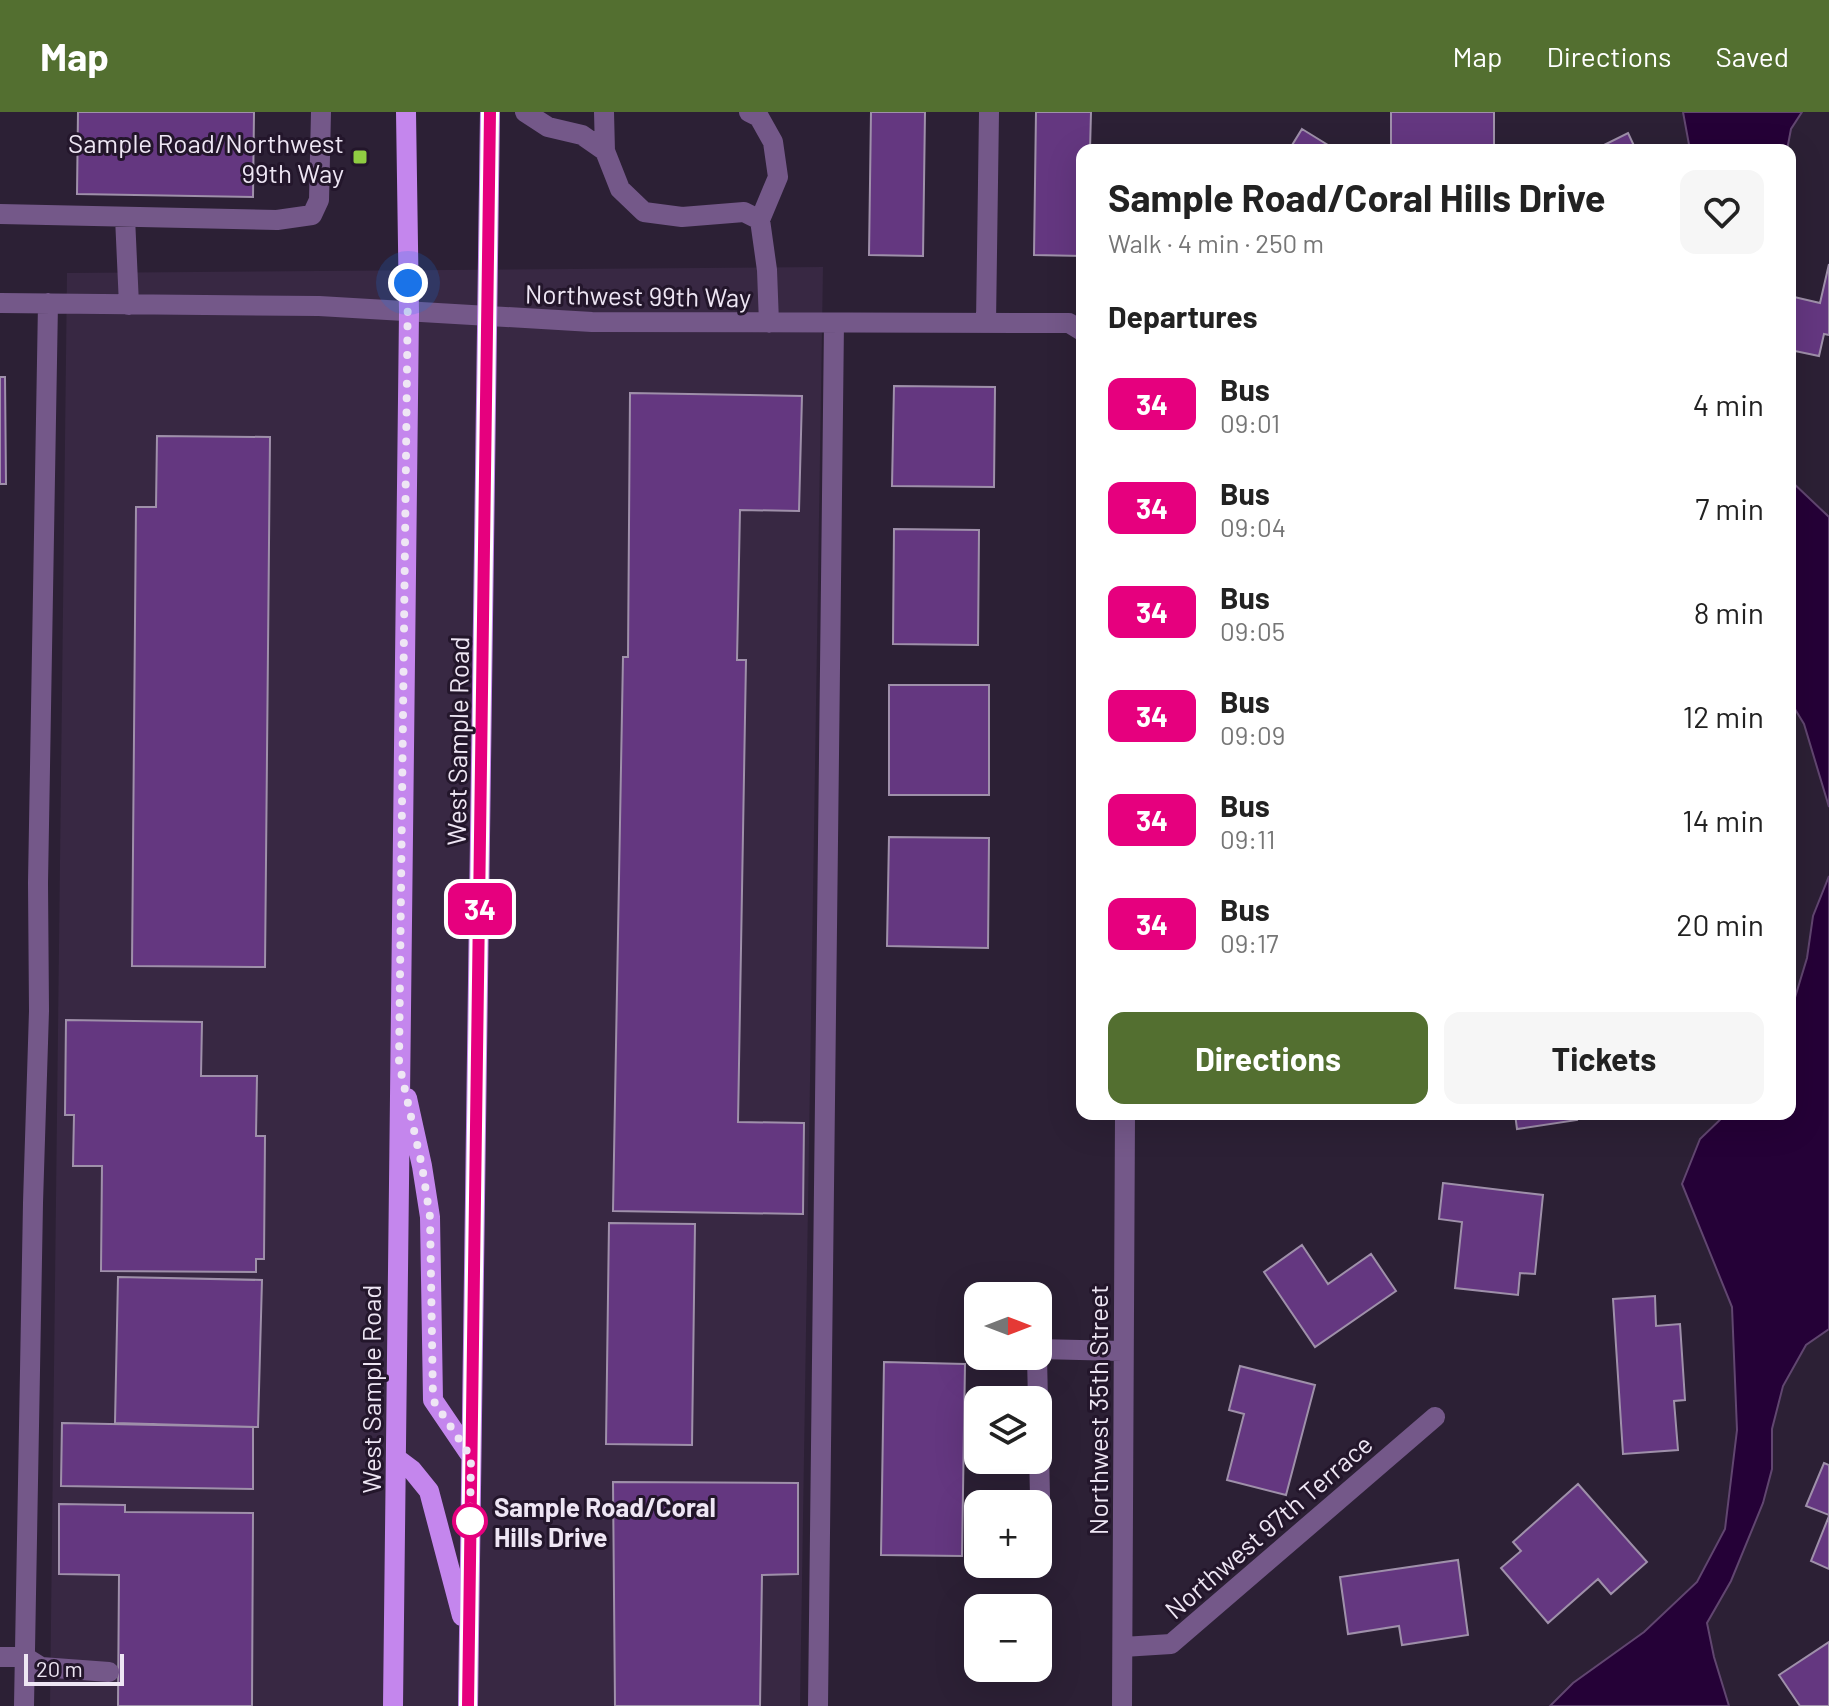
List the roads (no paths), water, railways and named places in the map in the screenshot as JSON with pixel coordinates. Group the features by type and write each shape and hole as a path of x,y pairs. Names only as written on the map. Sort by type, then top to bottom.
{"main road":[{"name":"West Sample Road","path":"393,1706 409,312 406,112"},
{"name":"West Sample Road","path":"468,1706 490,112"},
{"path":"399,1063 430,1217 433,1400 471,1457"},
{"path":"396,1458 412,1470 429,1491 469,1643"}],"street":[{"path":"0,214 277,220 312,215 319,200 321,112"},
{"path":"525,112 548,127 582,135 605,151"},
{"path":"604,112 605,151 620,189 644,212 682,217 744,212 760,220"},
{"path":"749,112 759,117 773,142 778,177 760,220 767,270 769,323"},
{"path":"986,323 989,112"},
{"path":"125,217 129,305"},
{"name":"Northwest 99th Way","path":"0,303 319,306 592,322 1069,323 1076,327"},
{"path":"24,1706 39,1011 39,822 48,303"},
{"path":"818,1706 834,323"},
{"name":"Northwest 35th Street","path":"1122,1706 1125,1120"},
{"path":"1052,1349 1122,1351"},
{"path":"1037,1370 1040,1490"},
{"name":"Northwest 97th Terrace","path":"1123,1647 1171,1644 1435,1417"},
{"path":"0,1657 25,1657 41,1667 109,1672"}],"place":[{"name":"Sample Road/Northwest 99th Way","path":"360,157"},
{"name":"Sample Road/Coral Hills Drive","path":"470,1521"}]}
